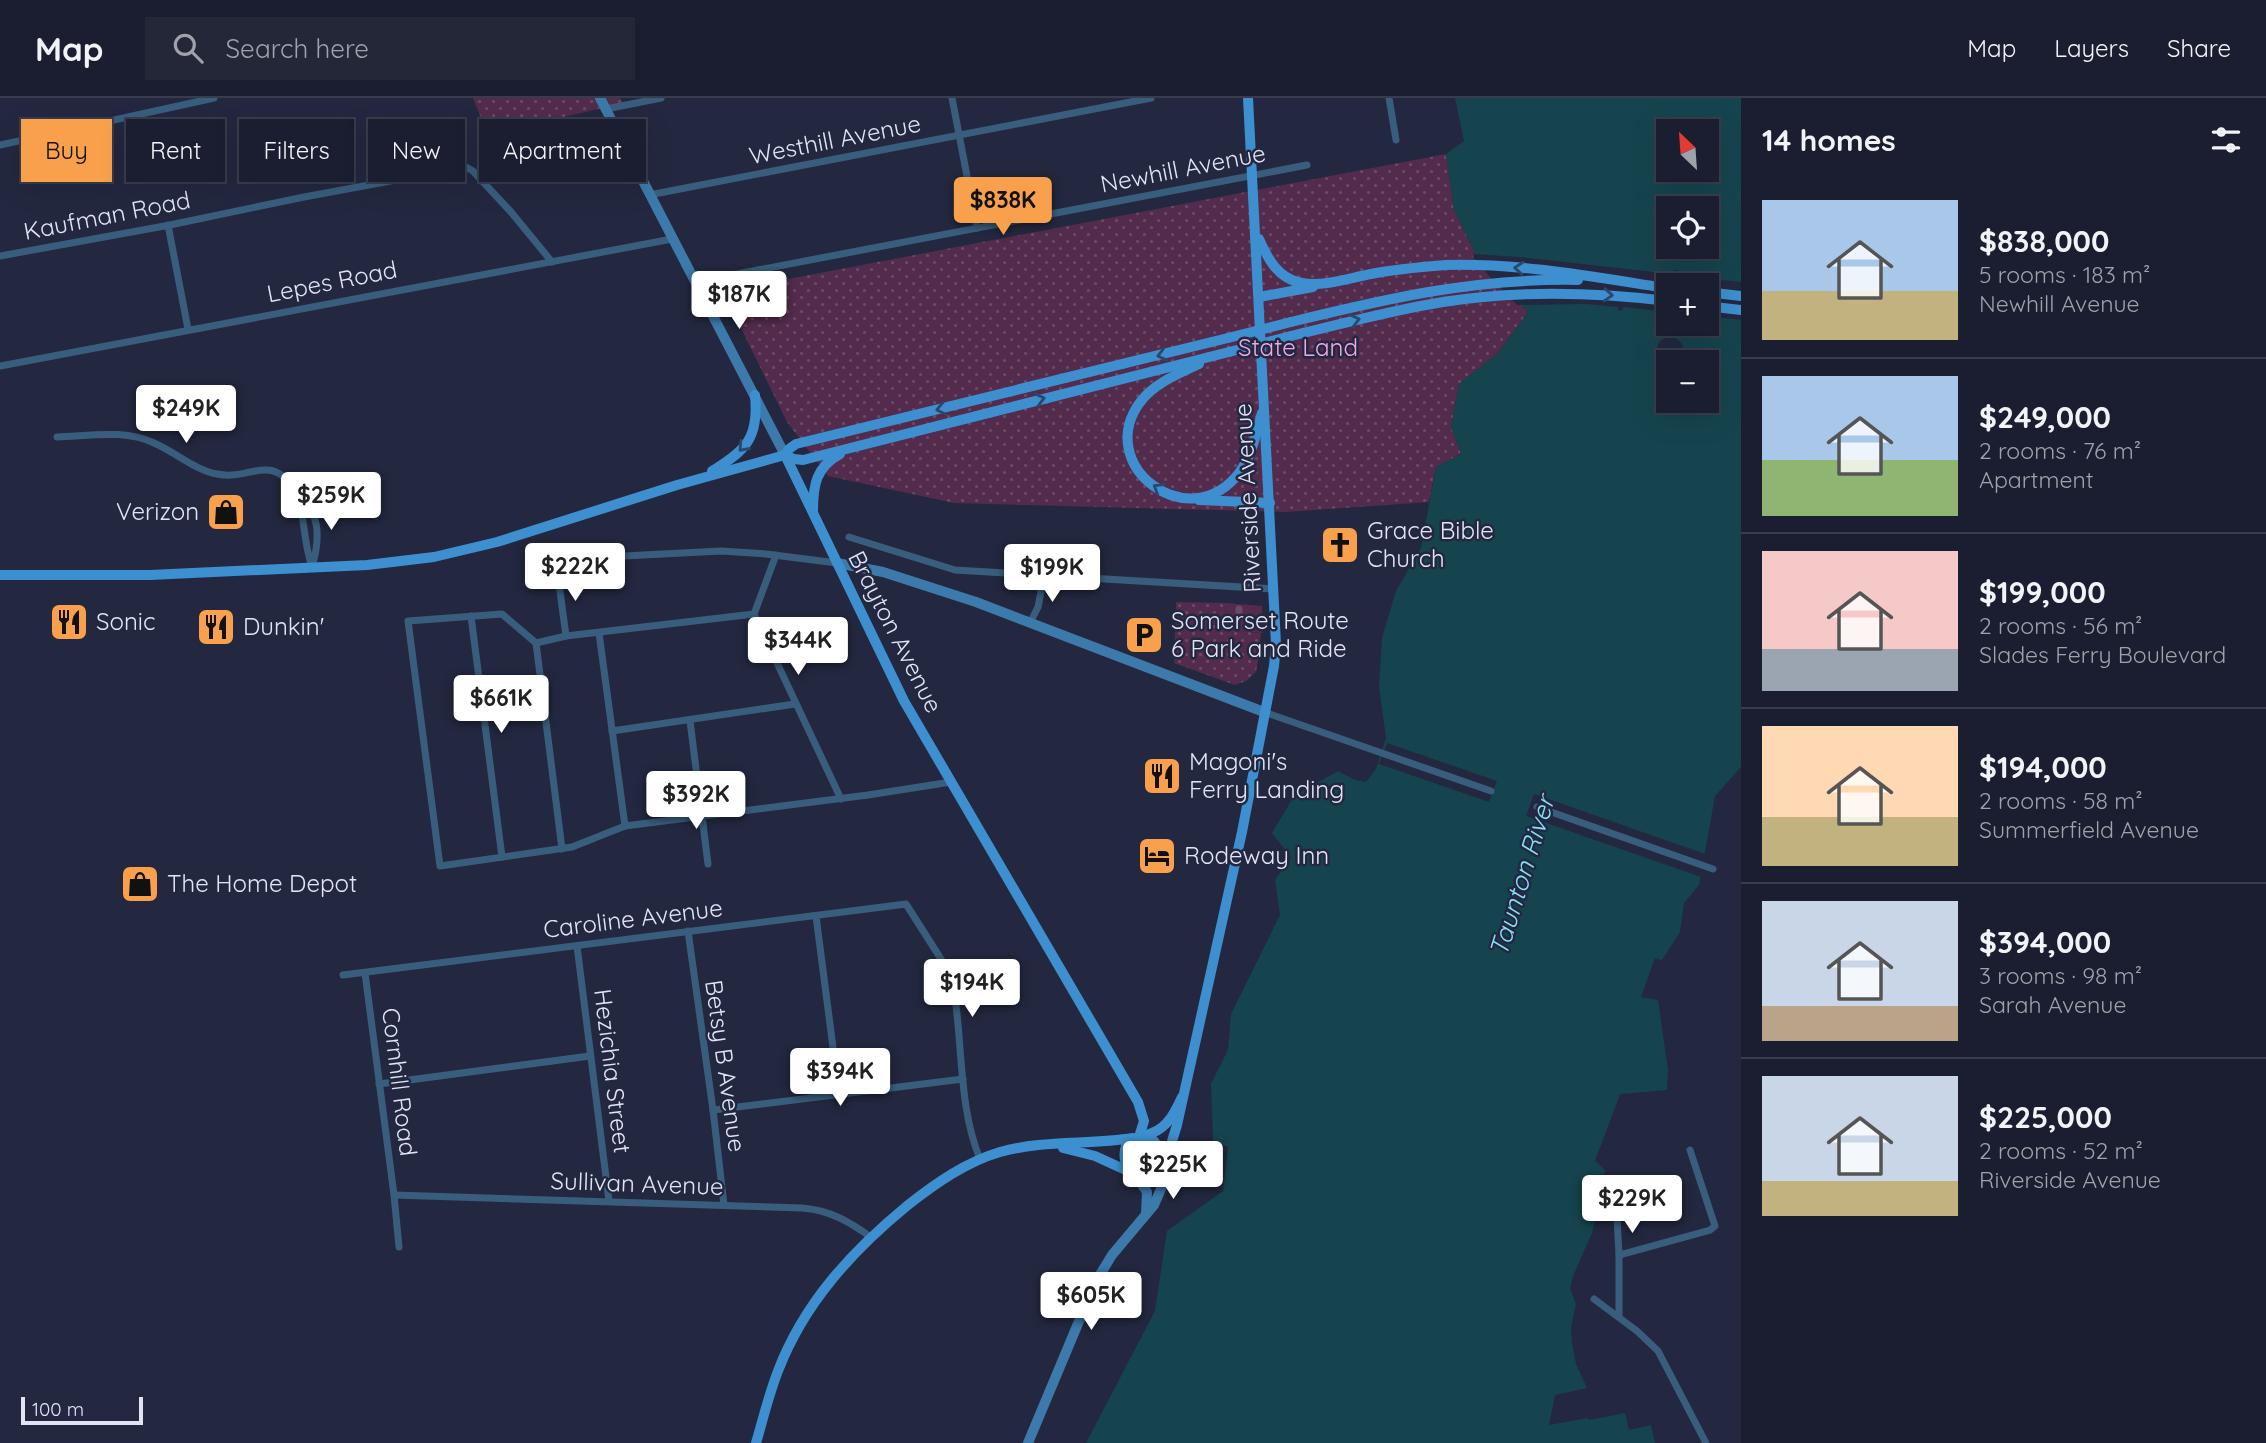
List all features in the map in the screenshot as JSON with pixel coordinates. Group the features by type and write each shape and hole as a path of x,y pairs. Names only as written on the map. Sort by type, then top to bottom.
{"main road":[{"name":"Brayton Avenue","path":"600,98 755,395 904,701 1138,1102 1144,1121 1139,1137"},
{"name":"Riverside Avenue","path":"1028,1443 1095,1283 1112,1255 1157,1200 1177,1125 1242,832 1274,666 1274,589 1248,98"},
{"path":"1256,231 1269,259 1285,276 1306,283 1343,279"},
{"path":"1259,297 1410,268 1460,265 1512,267 1656,286"},
{"path":"785,455 789,449 800,443 1416,293 1465,285 1525,281 1585,280 1656,286"},
{"path":"0,575 150,575 381,564 465,551 785,455 803,460 1418,306 1487,296 1553,293 1656,300"},
{"path":"1719,293 1741,296"},
{"path":"1719,307 1741,310"},
{"path":"1228,352 1161,383 1141,401 1131,419 1129,450 1138,471 1156,489 1169,495 1185,499 1270,503"},
{"path":"698,479 734,457 748,443 754,433 756,421 755,395"},
{"path":"1185,499 1213,493 1226,486 1237,475 1248,455 1265,404"},
{"path":"813,514 814,484 820,471 831,459 859,446"},
{"path":"837,563 921,583 1264,712"},
{"name":"Riverside Avenue","path":"1139,1137 1166,1124 1182,1097"},
{"path":"1139,1137 1128,1144 1124,1153 1126,1164 1147,1192 1148,1206 1145,1216"},
{"path":"756,1443 779,1368 806,1314 829,1281 921,1195 950,1175 980,1159 1007,1150 1043,1146 1139,1137 1148,1137 1157,1144 1163,1157 1164,1168 1155,1179 1147,1181 1086,1153 1043,1146"}],"street":[{"path":"167,98 169,108"},
{"path":"0,145 214,98"},
{"path":"606,109 661,98"},
{"path":"952,98 977,228"},
{"name":"Westhill Avenue","path":"649,195 1151,98"},
{"path":"1389,98 1396,140"},
{"name":"Newhill Avenue","path":"695,282 1307,164"},
{"name":"Kaufman Road","path":"0,256 466,167 473,171 511,212 552,262"},
{"path":"168,225 188,329"},
{"name":"Lepes Road","path":"0,366 672,239"},
{"path":"57,437 138,437 219,475 276,471 286,477 308,501 316,521 318,547 312,567"},
{"path":"296,489 302,507 305,548 312,567"},
{"path":"849,537 955,570 1274,589"},
{"path":"566,636 557,571 559,564 568,558 730,551 837,563"},
{"path":"776,555 754,614 841,799"},
{"path":"1030,623 1038,607 1044,576"},
{"path":"562,849 536,643 502,614 408,621 440,866 562,849 625,826 841,799 951,782"},
{"path":"536,643 566,636 754,614"},
{"path":"471,617 502,857"},
{"path":"599,633 625,826"},
{"path":"612,731 795,704"},
{"path":"1264,712 1491,791"},
{"path":"690,721 708,863"},
{"path":"1537,807 1713,869"},
{"name":"Caroline Avenue","path":"343,975 906,904 953,984 963,1079"},
{"path":"816,916 839,1094"},
{"name":"Betsy B Avenue","path":"688,932 724,1205"},
{"name":"Hezichia Street","path":"577,946 609,1201"},
{"name":"Cornhill Road","path":"365,973 399,1247"},
{"path":"379,1084 590,1056"},
{"path":"713,1110 963,1079 974,1144 980,1159"},
{"path":"1619,1255 1710,1230 1714,1226 1690,1150"},
{"name":"Sullivan Avenue","path":"394,1195 816,1209 846,1220 872,1238"},
{"path":"1617,1217 1619,1317"},
{"path":"1594,1299 1658,1351 1706,1443"}],"green space":[{"path":"473,98 620,98 623,103 556,119 482,119"},
{"name":"State Land","path":"1446,154 1454,210 1478,259 1528,312 1498,353 1459,384 1451,427 1461,454 1436,467 1429,502 1286,512 954,503 828,476 787,422 738,322 720,292"},
{"path":"1176,602 1226,603 1224,630 1261,633 1256,672 1246,681 1235,685 1174,663"},
{"path":"1226,603 1262,606 1263,633 1224,630"}],"water":[{"name":"Taunton River","path":"1455,98 1741,98 1741,767 1715,796 1699,885 1684,903 1680,932 1662,960 1655,958 1641,997 1658,1000 1668,1070 1667,1090 1620,1094 1595,1161 1605,1170 1592,1233 1570,1289 1576,1304 1571,1327 1572,1343 1576,1364 1587,1388 1555,1395 1549,1425 1625,1413 1629,1430 1651,1425 1655,1443 1086,1443 1155,1311 1167,1231 1223,1191 1228,1147 1213,1141 1211,1084 1228,1050 1231,1014 1280,915 1275,880 1291,857 1272,833 1294,796 1338,771 1355,780 1366,782 1376,769 1386,738 1379,686 1382,638 1396,591 1421,548 1436,467 1461,454 1451,427 1459,384 1498,353 1528,312 1478,259 1454,210 1446,154 1464,141"}],"pier":[{"path":"1472,254 1663,273 1656,273 1656,311 1623,307 1622,311 1618,310 1618,307 1586,304 1517,305 1476,262"},
{"path":"1674,270 1695,273 1672,273"},
{"path":"1719,280 1741,282 1741,320 1719,317"},
{"path":"1670,337 1682,345 1683,350 1657,350 1661,341"},
{"path":"1387,743 1497,781 1489,802 1379,764"},
{"path":"1534,794 1708,855 1704,878 1526,816"}],"place":[{"name":"Verizon","path":"226,512"},
{"name":"Grace Bible Church","path":"1340,545"},
{"name":"Sonic","path":"69,622"},
{"name":"Dunkin'","path":"216,627"},
{"name":"Somerset Route 6 Park and Ride","path":"1144,635"},
{"name":"Magoni's Ferry Landing","path":"1162,776"},
{"name":"Rodeway Inn","path":"1157,856"},
{"name":"The Home Depot","path":"140,884"}]}
